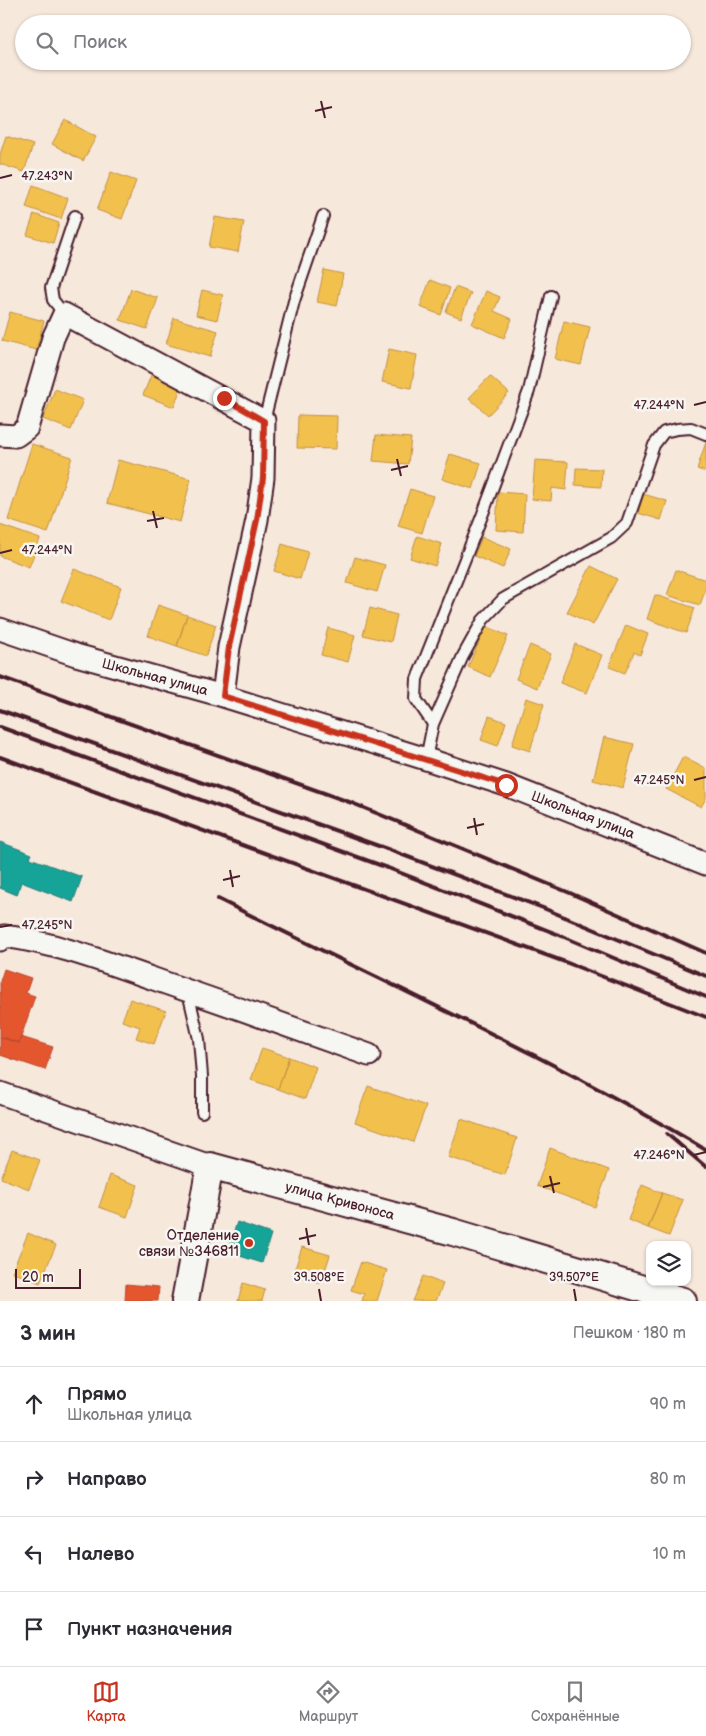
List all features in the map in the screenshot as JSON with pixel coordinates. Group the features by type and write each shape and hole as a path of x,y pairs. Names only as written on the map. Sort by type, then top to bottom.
{"street":[{"path":"0,435 16,436 27,428 53,338 64,314 264,421 263,478 257,520 229,647 223,696"},
{"name":"Школьная улица","path":"0,629 76,655 223,696 506,785 706,864"},
{"path":"1,937 27,940 79,954 369,1055"},
{"name":"улица Кривоноса","path":"0,1093 210,1166 453,1232 683,1301"},
{"path":"186,1301 210,1166"}],"lane":[{"path":"64,314 53,300 51,288 75,216"},
{"path":"264,421 294,301 323,216"},
{"path":"433,724 416,699 417,680 529,391 551,296"},
{"path":"426,759 433,724 463,656 483,620 503,599 611,538 627,523 654,445 664,432 690,428 706,434"},
{"path":"188,991 199,1039 202,1112"}],"building: Жильё":[{"path":"65,120 96,137 83,161 52,144"},
{"path":"6,136 33,145 24,172 0,164 0,154"},
{"path":"111,172 136,181 122,219 97,210"},
{"path":"33,185 68,198 61,219 26,207"},
{"path":"34,214 59,223 53,243 27,235"},
{"path":"215,217 244,222 238,252 209,247"},
{"path":"324,270 343,274 337,306 317,302"},
{"path":"430,280 450,288 441,315 420,307"},
{"path":"455,287 471,293 461,318 446,312"},
{"path":"131,289 158,298 147,329 120,320"},
{"path":"202,290 223,295 217,320 196,315"},
{"path":"486,291 500,297 494,311 512,319 504,338 472,324"},
{"path":"10,312 44,321 36,350 2,341"},
{"path":"174,318 218,331 210,357 166,344"},
{"path":"564,321 590,327 581,365 555,359"},
{"path":"389,349 417,355 411,388 382,382"},
{"path":"152,373 182,385 174,407 143,395"},
{"path":"490,376 509,393 488,415 469,398"},
{"path":"55,389 83,400 71,430 43,419"},
{"path":"298,415 337,416 336,449 297,448"},
{"path":"376,435 411,438 408,464 373,461"},
{"path":"706,442 706,472 697,469"},
{"path":"32,444 72,457 48,533 8,520"},
{"path":"450,454 481,463 473,489 442,479"},
{"path":"118,460 191,479 180,522 107,503"},
{"path":"535,460 568,462 566,490 552,488 551,501 532,499"},
{"path":"576,468 602,469 601,487 575,485"},
{"path":"410,489 433,496 422,533 398,526"},
{"path":"498,492 525,494 523,532 496,530"},
{"path":"643,494 667,501 661,520 638,513"},
{"path":"0,525 40,539 29,567 0,556"},
{"path":"417,536 442,544 435,566 410,558"},
{"path":"482,537 511,549 503,568 474,556"},
{"path":"282,544 308,552 300,579 274,571"},
{"path":"355,557 385,565 377,592 347,583"},
{"path":"591,566 617,579 593,625 567,612"},
{"path":"74,569 121,587 109,620 61,601"},
{"path":"676,570 706,580 706,588 700,605 667,595"},
{"path":"655,595 695,608 686,633 647,619"},
{"path":"158,605 187,615 177,646 148,636"},
{"path":"370,608 397,615 391,642 363,635"},
{"path":"187,615 216,625 206,656 177,646"},
{"path":"626,625 648,634 640,655 634,652 625,673 609,667"},
{"path":"486,626 508,636 490,677 468,667"},
{"path":"328,628 355,635 348,662 321,655"},
{"path":"575,644 602,655 587,693 560,683"},
{"path":"530,645 551,654 537,688 516,679"},
{"path":"526,698 544,704 530,751 512,745"},
{"path":"489,716 506,722 498,746 481,740"},
{"path":"604,737 634,744 623,788 593,780"},
{"path":"683,757 706,769 706,798 701,807 666,789"},
{"path":"130,999 166,1011 154,1044 136,1038 140,1027 122,1021"},
{"path":"262,1048 289,1057 278,1089 251,1080"},
{"path":"289,1057 316,1067 305,1099 278,1089"},
{"path":"368,1086 426,1106 413,1142 355,1122"},
{"path":"461,1119 517,1138 505,1175 448,1157"},
{"path":"550,1148 609,1170 595,1207 537,1186"},
{"path":"12,1150 40,1160 29,1189 1,1178"},
{"path":"110,1175 138,1185 127,1217 99,1207"},
{"path":"642,1185 662,1193 648,1228 628,1220"},
{"path":"662,1193 683,1200 669,1236 648,1228"},
{"path":"28,1233 56,1245 40,1283 12,1272"},
{"path":"302,1247 330,1255 321,1283 293,1275"},
{"path":"361,1262 387,1270 377,1301 362,1301 364,1294 351,1290"},
{"path":"423,1276 443,1284 436,1301 412,1301"},
{"path":"243,1283 265,1290 262,1301 238,1301"}],"building: Торговля":[{"path":"4,969 31,978 26,993 35,996 19,1043 0,1037 0,981"},
{"path":"0,1037 19,1043 21,1037 53,1047 45,1070 0,1055"},
{"path":"126,1284 159,1287 158,1301 125,1301"}],"building: Учреждения":[{"path":"0,842 32,854 30,858 82,877 73,902 21,882 17,895 0,888"},
{"name":"Отделение связи №346811","path":"237,1222 271,1234 262,1263 227,1252"}],"railway":[{"path":"0,677 352,803 570,893 706,953"},
{"path":"0,710 387,849 543,908 706,976"},
{"path":"0,727 388,868 557,934 706,997"},
{"path":"0,757 565,962 706,1017"},
{"path":"218,899 526,1051 706,1150"},
{"path":"667,1134 706,1167"}],"place":[{"name":"Отделение связи №346811","path":"249,1243"}],"route":[{"path":"224,398 264,421 263,478 257,520 229,647 223,696 506,785"}]}
